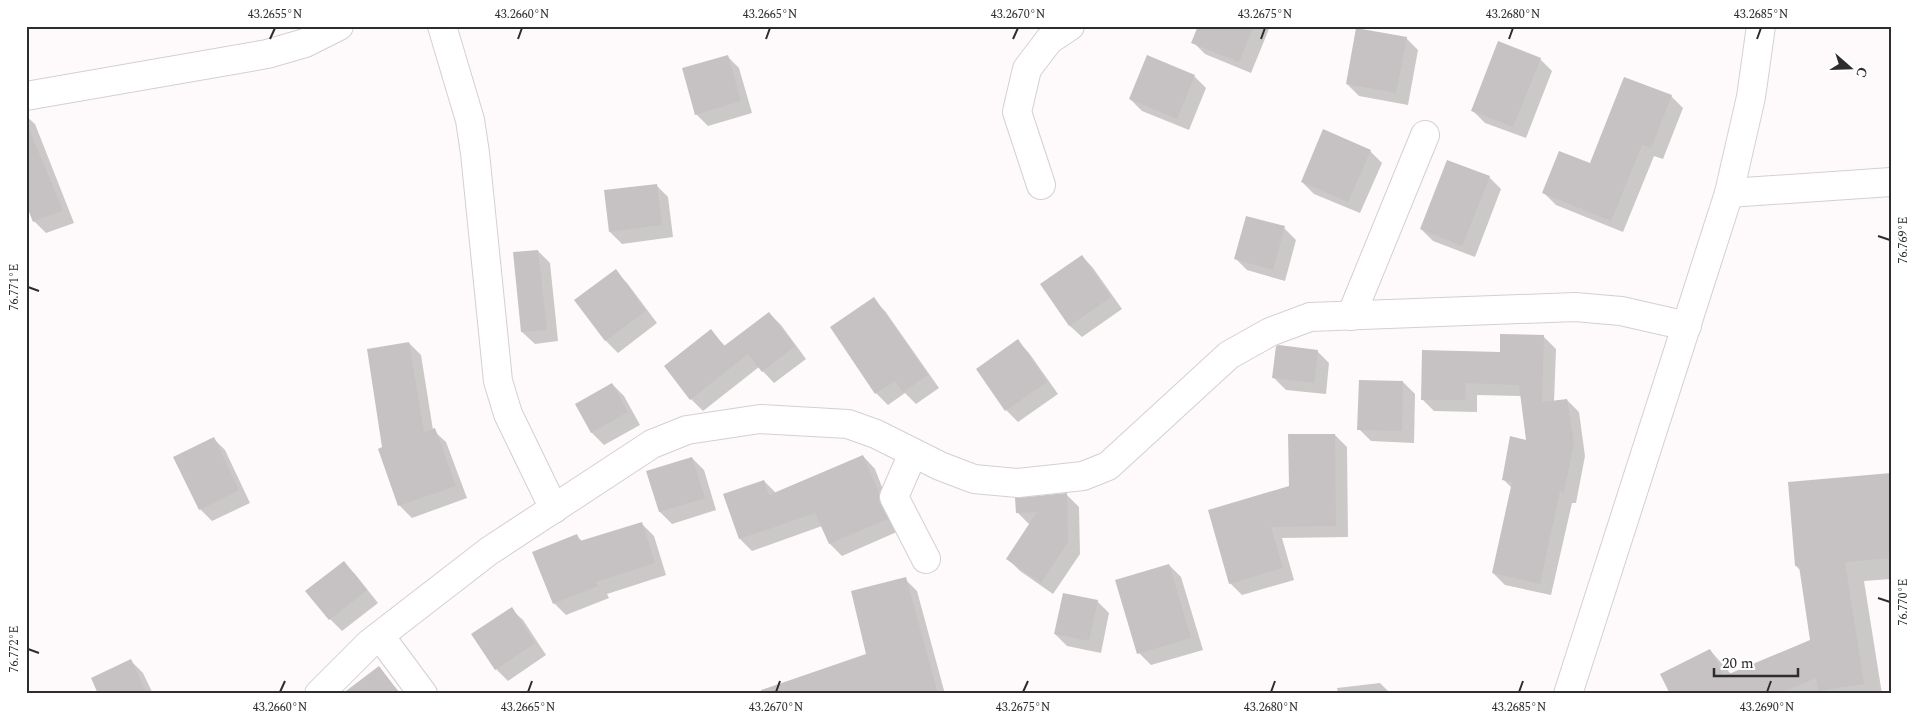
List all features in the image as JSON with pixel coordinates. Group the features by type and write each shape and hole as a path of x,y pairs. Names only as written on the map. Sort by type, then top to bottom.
{"street":[{"path":"26,96 267,54 305,42 339,26"},
{"path":"442,26 470,120 498,381 508,414 554,509"},
{"path":"1041,185 1017,112 1027,69 1049,40 1070,26"},
{"path":"1568,694 1729,193 1751,96 1758,32"},
{"path":"1351,316 1425,135"},
{"path":"1729,193 1891,182"},
{"path":"319,694 370,643 489,551 652,444 687,430 760,419 848,424 876,434 940,466 974,479 1018,483 1083,476 1108,466 1229,355 1270,332 1310,317 1575,308 1622,311 1687,326"},
{"path":"913,453 894,497 926,559"},
{"path":"380,636 423,694"}],"building":[{"path":"1198,26 1254,26 1239,62 1191,43"},
{"path":"1356,28 1407,37 1396,93 1346,84"},
{"path":"1498,41 1541,58 1513,127 1471,111"},
{"path":"728,55 741,101 695,115 682,68"},
{"path":"1147,55 1195,75 1177,119 1129,99"},
{"path":"1624,77 1672,95 1651,148 1642,145 1611,221 1542,193 1559,151 1590,163"},
{"path":"26,122 63,210 33,222 26,204"},
{"path":"1323,129 1371,150 1348,202 1301,182"},
{"path":"1447,160 1490,176 1462,246 1420,229"},
{"path":"657,184 662,225 609,232 604,190"},
{"path":"1246,216 1285,226 1273,270 1234,259"},
{"path":"538,250 547,330 521,332 513,252"},
{"path":"1082,255 1111,297 1069,326 1040,284"},
{"path":"616,269 646,311 605,341 574,300"},
{"path":"874,297 928,375 903,392 895,381 875,394 830,327"},
{"path":"769,312 795,346 762,372 748,354 690,400 664,366 711,329 724,346"},
{"path":"1500,334 1544,335 1542,402 1567,399 1574,443 1564,492 1560,491 1540,584 1492,573 1512,482 1502,480 1510,436 1526,440 1519,385 1466,383 1465,400 1421,400 1422,350 1500,352"},
{"path":"1018,339 1047,382 1005,411 976,369"},
{"path":"409,342 424,432 435,428 456,486 398,506 378,449 382,447 367,349"},
{"path":"1276,346 1318,350 1314,383 1272,378"},
{"path":"1359,380 1403,381 1402,431 1357,430"},
{"path":"612,383 628,412 591,433 575,404"},
{"path":"1288,434 1335,434 1336,526 1271,527 1283,568 1229,584 1208,510 1289,486"},
{"path":"214,437 239,490 199,510 173,457"},
{"path":"863,455 879,493 880,504 888,519 829,544 815,513 739,539 723,494 764,480 769,495"},
{"path":"692,457 705,498 659,512 646,471"},
{"path":"1891,473 1891,558 1845,562 1864,684 1818,691 1816,678 1778,694 1670,694 1660,674 1710,649 1724,676 1810,640 1799,566 1795,566 1788,482"},
{"path":"1067,493 1068,542 1041,583 1006,559 1037,512 1016,513 1015,498"},
{"path":"642,522 655,563 596,582 598,586 553,604 532,552 577,534 580,541"},
{"path":"344,561 367,590 329,620 305,591"},
{"path":"1169,564 1191,638 1137,654 1115,580"},
{"path":"906,577 938,694 762,694 761,690 866,654 851,591"},
{"path":"1063,593 1098,600 1089,641 1054,634"},
{"path":"512,607 535,643 495,670 471,634"},
{"path":"131,659 147,694 98,694 91,678"},
{"path":"379,666 400,694 342,694"}]}
